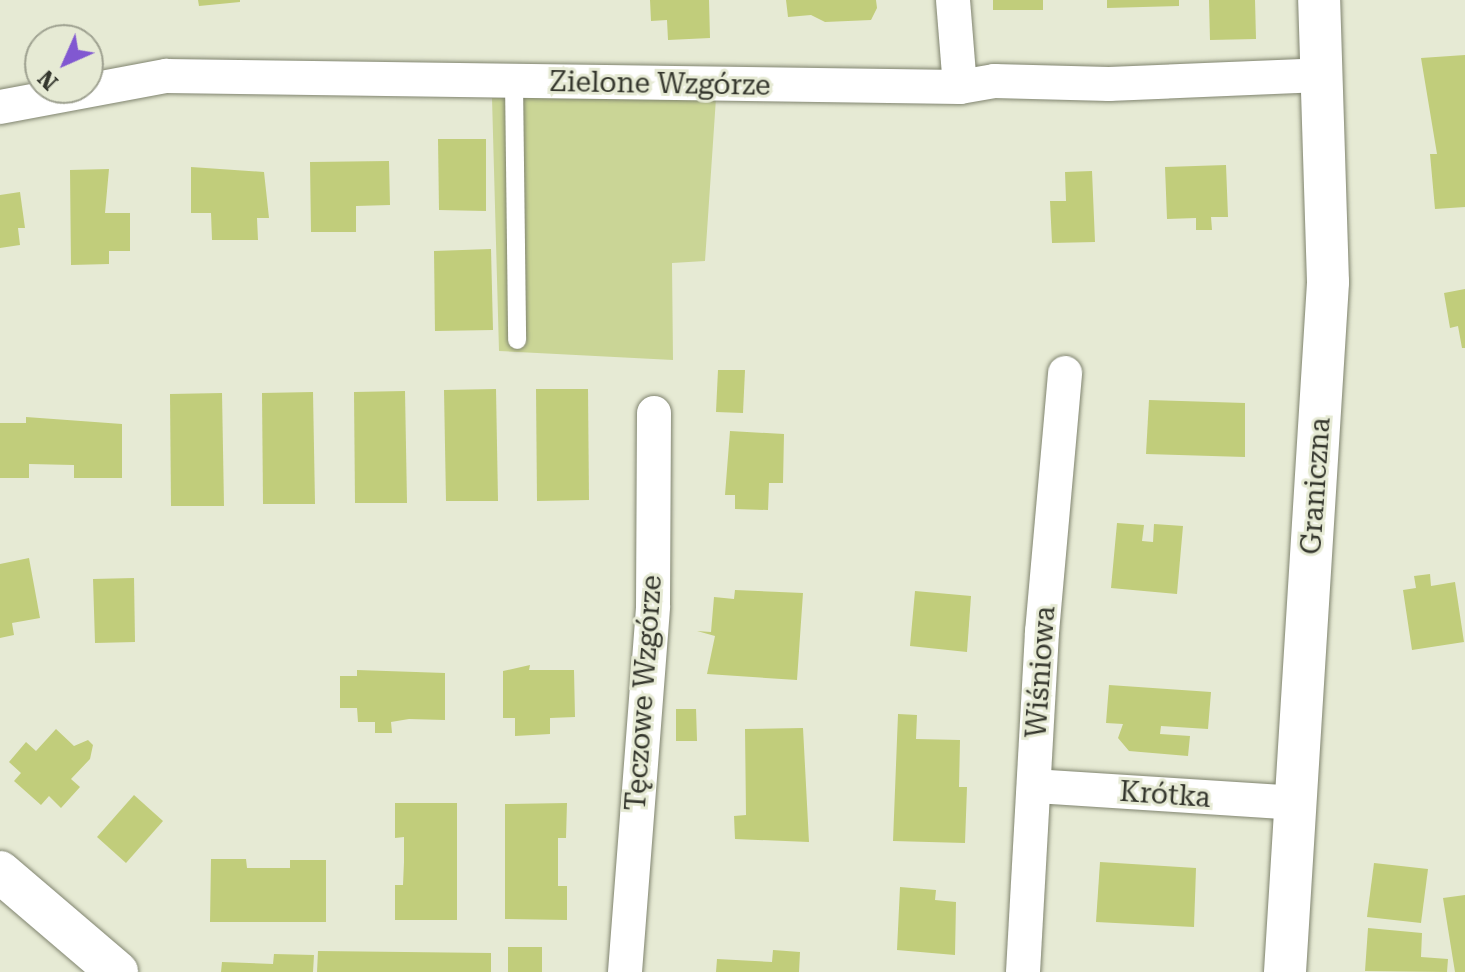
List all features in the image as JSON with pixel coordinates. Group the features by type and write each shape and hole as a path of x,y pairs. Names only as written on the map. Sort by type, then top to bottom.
{"street":[{"path":"953,0 960,87"},
{"name":"Graniczna","path":"1285,972 1328,282 1319,0"},
{"name":"Zielone Wzgórze","path":"0,107 166,76 960,87 994,81 1109,84 1321,75"},
{"name":"Wiśniowa","path":"1023,972 1065,373"},
{"name":"Tęczowe Wzgórze","path":"625,972 653,606 654,413"},
{"name":"Krótka","path":"1034,786 1296,803"},
{"path":"0,872 117,972"}],"lane":[{"path":"514,82 517,340"}],"green space":[{"path":"492,98 716,98 705,261 672,263 673,360 499,351"}],"building":[{"path":"198,0 240,0 240,2 199,6"},
{"path":"650,0 709,0 710,38 668,40 667,20 651,21"},
{"path":"786,0 876,0 877,8 871,20 825,22 811,15 788,17"},
{"path":"993,0 1043,0 1043,10 993,10"},
{"path":"1107,0 1179,0 1179,6 1107,8"},
{"path":"1209,0 1255,0 1256,39 1210,40"},
{"path":"1465,55 1465,207 1435,209 1430,154 1437,154 1421,58"},
{"path":"438,139 486,139 486,211 439,210"},
{"path":"389,161 390,205 356,206 356,232 311,232 310,162"},
{"path":"1226,165 1228,217 1211,217 1212,230 1196,230 1196,218 1167,219 1165,167"},
{"path":"191,167 264,172 269,218 257,218 258,240 212,240 211,213 191,213"},
{"path":"109,169 105,213 130,213 130,251 109,251 109,264 71,265 70,170"},
{"path":"1092,171 1095,242 1052,243 1050,201 1066,201 1065,172"},
{"path":"20,192 25,228 18,228 20,245 0,248 0,195"},
{"path":"491,249 493,330 435,331 434,251"},
{"path":"1465,289 1465,348 1462,348 1458,326 1450,328 1444,293"},
{"path":"718,370 745,370 743,413 716,412"},
{"path":"496,389 498,501 446,501 444,390"},
{"path":"536,389 588,389 589,500 537,501"},
{"path":"405,391 407,503 355,503 354,392"},
{"path":"313,392 315,504 263,504 262,393"},
{"path":"222,393 224,506 171,506 170,394"},
{"path":"1149,400 1245,403 1245,457 1146,454"},
{"path":"26,417 122,424 122,478 74,478 74,465 29,464 29,478 0,478 0,423 26,423"},
{"path":"730,431 784,434 783,483 769,483 768,510 735,509 735,495 725,495"},
{"path":"1117,523 1144,525 1142,541 1153,542 1154,524 1183,526 1177,594 1111,588"},
{"path":"29,558 40,618 12,623 14,635 0,638 0,564"},
{"path":"1430,574 1431,586 1455,582 1464,642 1412,650 1403,590 1416,588 1414,576"},
{"path":"134,578 135,642 95,643 93,579"},
{"path":"735,590 803,593 797,680 707,674 715,636 697,631 711,632 714,597 734,599"},
{"path":"915,591 971,596 967,652 910,646"},
{"path":"530,665 529,670 574,670 575,717 550,718 550,734 515,736 515,718 503,718 503,671"},
{"path":"357,670 445,673 445,720 391,722 392,733 375,733 375,722 358,722 357,708 340,708 340,676 357,676"},
{"path":"1109,685 1211,692 1208,729 1161,726 1160,734 1190,736 1188,756 1129,751 1118,738 1123,724 1106,723"},
{"path":"676,709 696,709 697,741 676,741"},
{"path":"898,714 917,715 916,739 960,740 959,787 967,787 965,843 893,841"},
{"path":"803,728 809,842 735,839 734,816 746,815 745,729"},
{"path":"56,729 74,746 88,740 93,745 90,759 71,779 80,787 61,808 49,796 41,805 14,781 21,773 9,762 26,742 36,751"},
{"path":"134,795 163,821 126,863 97,837"},
{"path":"395,803 457,803 457,920 395,920 395,885 403,885 404,837 395,838"},
{"path":"567,803 566,838 558,838 558,886 567,886 567,920 505,919 505,804"},
{"path":"211,859 246,859 247,868 290,868 290,860 326,860 326,922 210,922"},
{"path":"1100,862 1196,868 1194,927 1096,922"},
{"path":"1374,863 1428,869 1421,923 1367,917"},
{"path":"900,887 936,890 935,900 956,902 955,955 897,950"},
{"path":"1465,895 1465,972 1455,972 1443,898"},
{"path":"1368,928 1422,933 1421,957 1448,959 1447,972 1365,971"},
{"path":"508,947 542,947 542,972 508,972"},
{"path":"773,950 800,952 799,972 716,972 717,959 772,962"},
{"path":"318,951 491,953 491,972 317,972"},
{"path":"274,954 314,955 313,972 221,972 222,962 273,964"}]}
